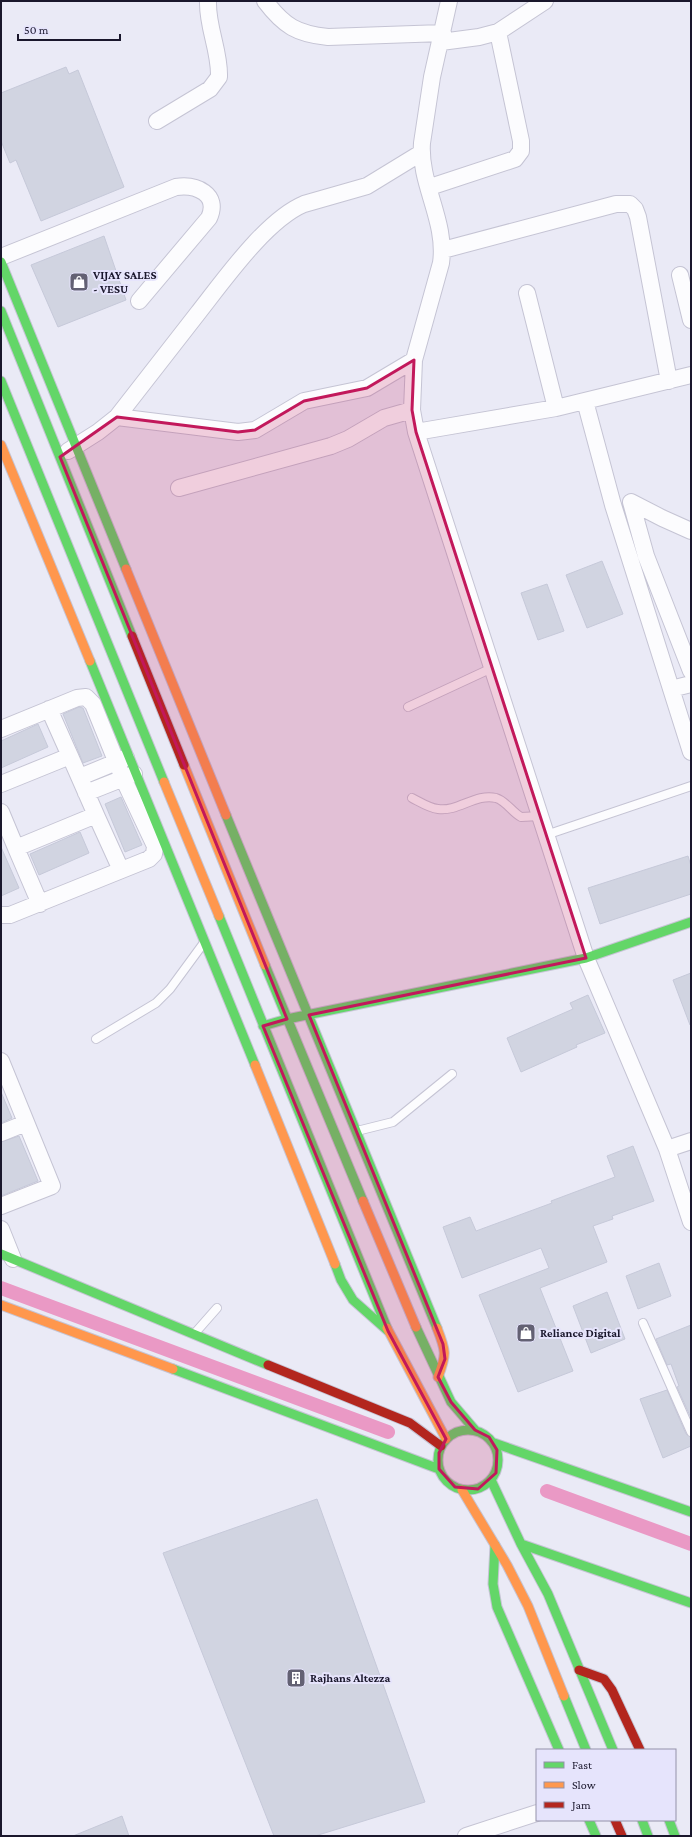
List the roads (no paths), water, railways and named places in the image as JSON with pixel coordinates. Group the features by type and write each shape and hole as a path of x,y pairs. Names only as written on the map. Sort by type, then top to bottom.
{"street":[{"path":"157,121 210,89 219,77 218,62 209,20 208,1"},
{"path":"265,1 275,15 286,25 297,31 328,37 479,37 498,32 544,1"},
{"path":"449,1 432,77 421,153 440,227 443,250 441,263 414,360 412,410 416,432 586,958 667,1149 691,1222"},
{"path":"430,187 515,159 521,150 521,141 498,32"},
{"path":"60,457 98,432 117,417 227,276 276,222 304,204 367,186 421,153"},
{"path":"1,257 176,187 193,186 203,192 212,204 212,210 209,218 139,301"},
{"path":"443,250 616,204 630,204 635,209 638,217 669,381"},
{"path":"1,262 443,1344 445,1359 438,1377"},
{"path":"680,275 691,320"},
{"path":"528,292 556,408"},
{"path":"1,311 287,1019 426,1352 451,1402 474,1430"},
{"path":"117,417 238,432 248,431 261,427 304,401 367,388 414,360"},
{"path":"416,432 556,408 691,375"},
{"path":"1,381 5,405 388,1331 444,1442"},
{"path":"5,405 34,393"},
{"path":"585,401 613,505 691,752"},
{"path":"179,488 341,443 384,418 412,410"},
{"path":"1,445 155,846 154,854 149,859 40,904 10,915 1,915"},
{"path":"691,531 631,502 646,556 691,671"},
{"path":"671,689 691,684"},
{"path":"1,729 77,698 86,697 93,704 123,760"},
{"path":"49,709 120,870"},
{"path":"1,784 70,756"},
{"path":"80,777 123,760"},
{"path":"129,775 204,943 341,1280 353,1300 388,1331"},
{"path":"86,793 129,775"},
{"path":"1,812 40,904"},
{"path":"16,848 96,816"},
{"path":"263,1026 287,1019 586,958 691,922"},
{"path":"1,1061 52,1186 1,1206"},
{"path":"1,1133 26,1123"},
{"path":"667,1149 691,1141"},
{"path":"1,1229 5,1254 194,1335 410,1423 444,1442"},
{"path":"1,1305 439,1469"},
{"path":"586,1749 528,1606 495,1544 462,1490 448,1482 439,1469 438,1461 444,1442 459,1430 474,1430 482,1432 494,1443 691,1512"},
{"path":"462,1490 478,1489 491,1480 498,1466 499,1458 494,1443"},
{"path":"491,1480 521,1544 548,1594 613,1749"},
{"path":"495,1544 493,1584 497,1607 559,1749"},
{"path":"521,1544 691,1603"},
{"path":"579,1670 604,1680 612,1690 640,1749"},
{"path":"466,1836 536,1814"},
{"path":"589,1821 596,1836"},
{"path":"615,1821 622,1836"},
{"path":"642,1821 648,1836"},
{"path":"669,1821 675,1836"}],"lane":[{"path":"408,707 492,668"},
{"path":"546,834 691,786"},
{"path":"412,798 431,808 438,809 447,809 480,799 496,798 503,801 520,817 540,816"},
{"path":"96,1039 156,1003 170,989 204,943"},
{"path":"356,1131 393,1122 452,1074"},
{"path":"194,1335 216,1308"},
{"path":"643,1323 691,1432"}],"waterway":[{"path":"1,1288 388,1432"},
{"path":"547,1491 691,1544"}],"place":[{"name":"VIJAY SALES - VESU","path":"79,282"},
{"name":"Reliance Digital","path":"526,1333"},
{"name":"Rajhans Altezza","path":"296,1678"}]}
